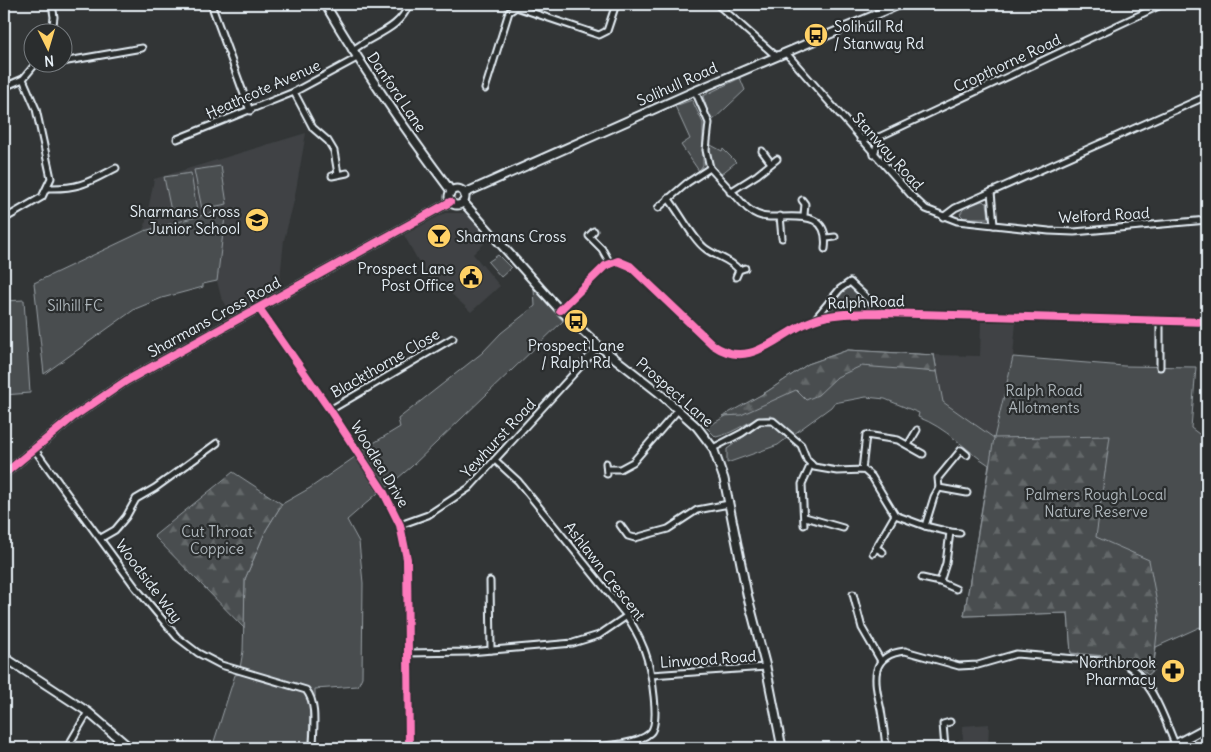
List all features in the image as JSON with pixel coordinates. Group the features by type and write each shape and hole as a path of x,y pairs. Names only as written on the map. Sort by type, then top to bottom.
{"street":[{"path":"52,4 52,22"},
{"path":"211,4 250,111"},
{"name":"Danford Lane","path":"325,4 352,51 402,126 452,191"},
{"path":"352,51 393,26 403,16 409,4"},
{"path":"485,89 509,12 515,5 599,35 607,31 616,4"},
{"path":"717,4 776,56"},
{"name":"Solihull Road","path":"465,193 695,91 901,4"},
{"name":"Cropthorne Road","path":"860,139 879,136 1163,4"},
{"path":"72,60 142,48"},
{"name":"Stanway Road","path":"786,53 919,204 943,217"},
{"name":"Heathcote Avenue","path":"177,139 294,92 357,58"},
{"path":"4,86 23,79 29,72"},
{"path":"4,218 42,197 51,178 50,164 41,140 36,109 23,79"},
{"path":"695,91 709,122 706,150 710,168 730,192 754,213 767,217 804,215 819,224 827,238 826,249"},
{"path":"294,92 313,128 328,141 334,151 338,174"},
{"path":"943,217 955,208 1207,96"},
{"path":"874,155 879,136"},
{"path":"762,151 771,163"},
{"path":"730,192 757,175 777,159"},
{"path":"47,188 70,189 82,186 116,168"},
{"path":"658,208 668,198 710,168"},
{"path":"332,176 346,173"},
{"path":"460,189 465,193 464,203 457,205 450,202 449,196 452,191 460,189"},
{"path":"991,192 994,225"},
{"path":"668,198 696,238 706,248 734,264 739,270"},
{"path":"802,200 805,204 804,215"},
{"name":"Sharmans Cross Road","path":"4,474 73,417 126,381 450,202"},
{"name":"Prospect Lane","path":"464,203 560,310 599,346 658,392 706,436 714,448 720,461 747,594 766,668 782,748"},
{"path":"780,216 782,238"},
{"name":"Welford Road","path":"943,217 963,222 1074,232 1207,220"},
{"path":"560,310 610,263 602,249 589,236 594,231"},
{"path":"827,238 835,237"},
{"name":"Ralph Road","path":"610,263 618,261 627,264 713,345 730,354 739,356 753,353 788,331 815,319 842,315 883,313 1207,322"},
{"path":"736,277 739,270 745,268"},
{"path":"815,319 840,289 850,282 883,313"},
{"name":"Woodlea Drive","path":"259,308 330,410 383,491 400,525 407,559 409,748"},
{"path":"1160,321 1160,367"},
{"name":"Blackthorne Close","path":"330,410 453,338"},
{"name":"Yewhurst Road","path":"400,525 428,515 448,504 469,488 599,346"},
{"path":"607,469 620,469 633,462 677,410"},
{"path":"714,448 742,433 759,421 773,421 801,446 811,464 837,472 862,470 872,477 895,515 925,526 960,533"},
{"path":"908,445 916,430"},
{"path":"862,470 866,435 898,440 923,454"},
{"path":"101,538 115,530 126,517 136,499 155,488 217,442"},
{"path":"925,526 934,497 939,488 938,478 940,473 962,448 967,455"},
{"name":"Woodside Way","path":"35,450 163,623 189,647 208,659 238,671 306,690 311,696 312,704 313,748"},
{"name":"Ashlawn Crescent","path":"495,460 518,481 627,616 642,644 651,675 656,724 649,734 632,741 579,748"},
{"path":"804,525 802,484 811,464"},
{"path":"939,488 967,493"},
{"path":"620,525 628,536 635,538 668,529 697,510 729,504"},
{"path":"883,552 874,551 895,515"},
{"path":"805,517 843,528"},
{"path":"940,582 946,563 950,532"},
{"path":"922,578 940,582 956,589"},
{"path":"490,581 491,650"},
{"path":"853,594 859,619 881,661"},
{"path":"408,653 491,650 581,641 608,630 627,616"},
{"path":"886,748 875,687 875,674 881,661 896,652 905,651 959,666 978,665 1016,654 1124,663 1134,668 1154,697 1175,744"},
{"path":"4,657 88,712 128,747"},
{"name":"Linwood Road","path":"651,675 766,668"},
{"path":"66,748 88,712"},
{"path":"939,717 943,724 945,748"},
{"path":"943,724 950,722"},
{"path":"1168,748 1207,728"}],"shaded area":[{"name":"Sharmans Cross Junior School","path":"306,133 294,201 284,240 279,289 233,316 221,297 217,281 225,209 144,231 154,179"},
{"path":"445,213 468,213 489,239 473,254 500,286 471,312 445,288 434,290 404,235"},
{"path":"981,322 1016,322 1013,357 994,438 943,402 934,355 980,356"},
{"path":"989,724 988,748 958,748 958,740 963,739 962,726"}],"green space":[{"path":"740,78 745,90 711,122 703,96"},
{"path":"692,100 703,123 703,165 699,171 681,145 690,139 675,106"},
{"path":"709,144 722,151 723,149 736,162 720,175 710,159"},
{"path":"221,166 227,204 202,209 194,170"},
{"path":"191,173 197,211 172,216 164,177"},
{"path":"982,201 987,203 989,218 964,218 960,214 965,207"},
{"name":"Silhill FC","path":"226,209 217,281 203,284 203,287 162,298 135,309 44,374 34,283 144,231"},
{"path":"498,255 511,268 501,277 488,262"},
{"path":"851,286 875,307 875,311 852,310 823,314 846,287"},
{"path":"534,289 563,321 411,467 385,489 362,450 400,427 398,419 482,353 501,333 535,306"},
{"path":"24,300 30,393 4,395 4,301"},
{"name":"Palmers Rough Local Nature Reserve","path":"848,350 934,355 943,402 994,438 1013,357 1124,366 1196,367 1191,428 1207,440 1207,641 1200,627 1156,647 1153,671 1148,675 1129,658 1071,653 1068,613 964,616 989,465 947,433 918,417 919,413 885,399 866,397 834,403 794,434 771,416 756,419 716,437 705,426 714,423 768,391 808,364"},
{"path":"848,350 934,355 937,372 861,366 837,377 818,395 806,400 796,390 741,415 723,416 768,391 808,364"},
{"path":"768,424 776,427 787,438 778,445 727,463 727,449 760,425"},
{"path":"1110,436 1096,537 1149,560 1159,614 1153,671 1148,675 1129,658 1071,653 1068,613 964,616 994,438"},
{"path":"355,457 378,493 347,520 359,542 363,583 362,677 358,686 315,689 315,697 305,687 240,668 243,651 245,579 266,530 282,504 310,488"},
{"name":"Cut Throat Coppice","path":"233,472 282,504 266,530 245,579 244,628 154,536"},
{"path":"239,674 304,691 310,699 309,748 212,748 235,675"}],"cycle path":[{"path":"4,474 73,417 126,381 450,202"},
{"path":"560,310 605,266 618,261 630,266 713,345 727,352 740,354 753,352 765,347 801,326 822,317 848,314 883,313 1207,322"},
{"path":"259,308 330,410 383,491 400,525 407,559 409,748"}],"place":[{"name":"Solihull Rd / Stanway Rd","path":"816,35"},
{"name":"Sharmans Cross Junior School","path":"257,220"},
{"name":"Sharmans Cross","path":"439,236"},
{"name":"Prospect Lane Post Office","path":"471,277"},
{"name":"Prospect Lane / Ralph Rd","path":"576,321"},
{"name":"Northbrook Pharmacy","path":"1173,671"}],"park label":[{"name":"Ralph Road Allotments","path":"1044,398"}]}
